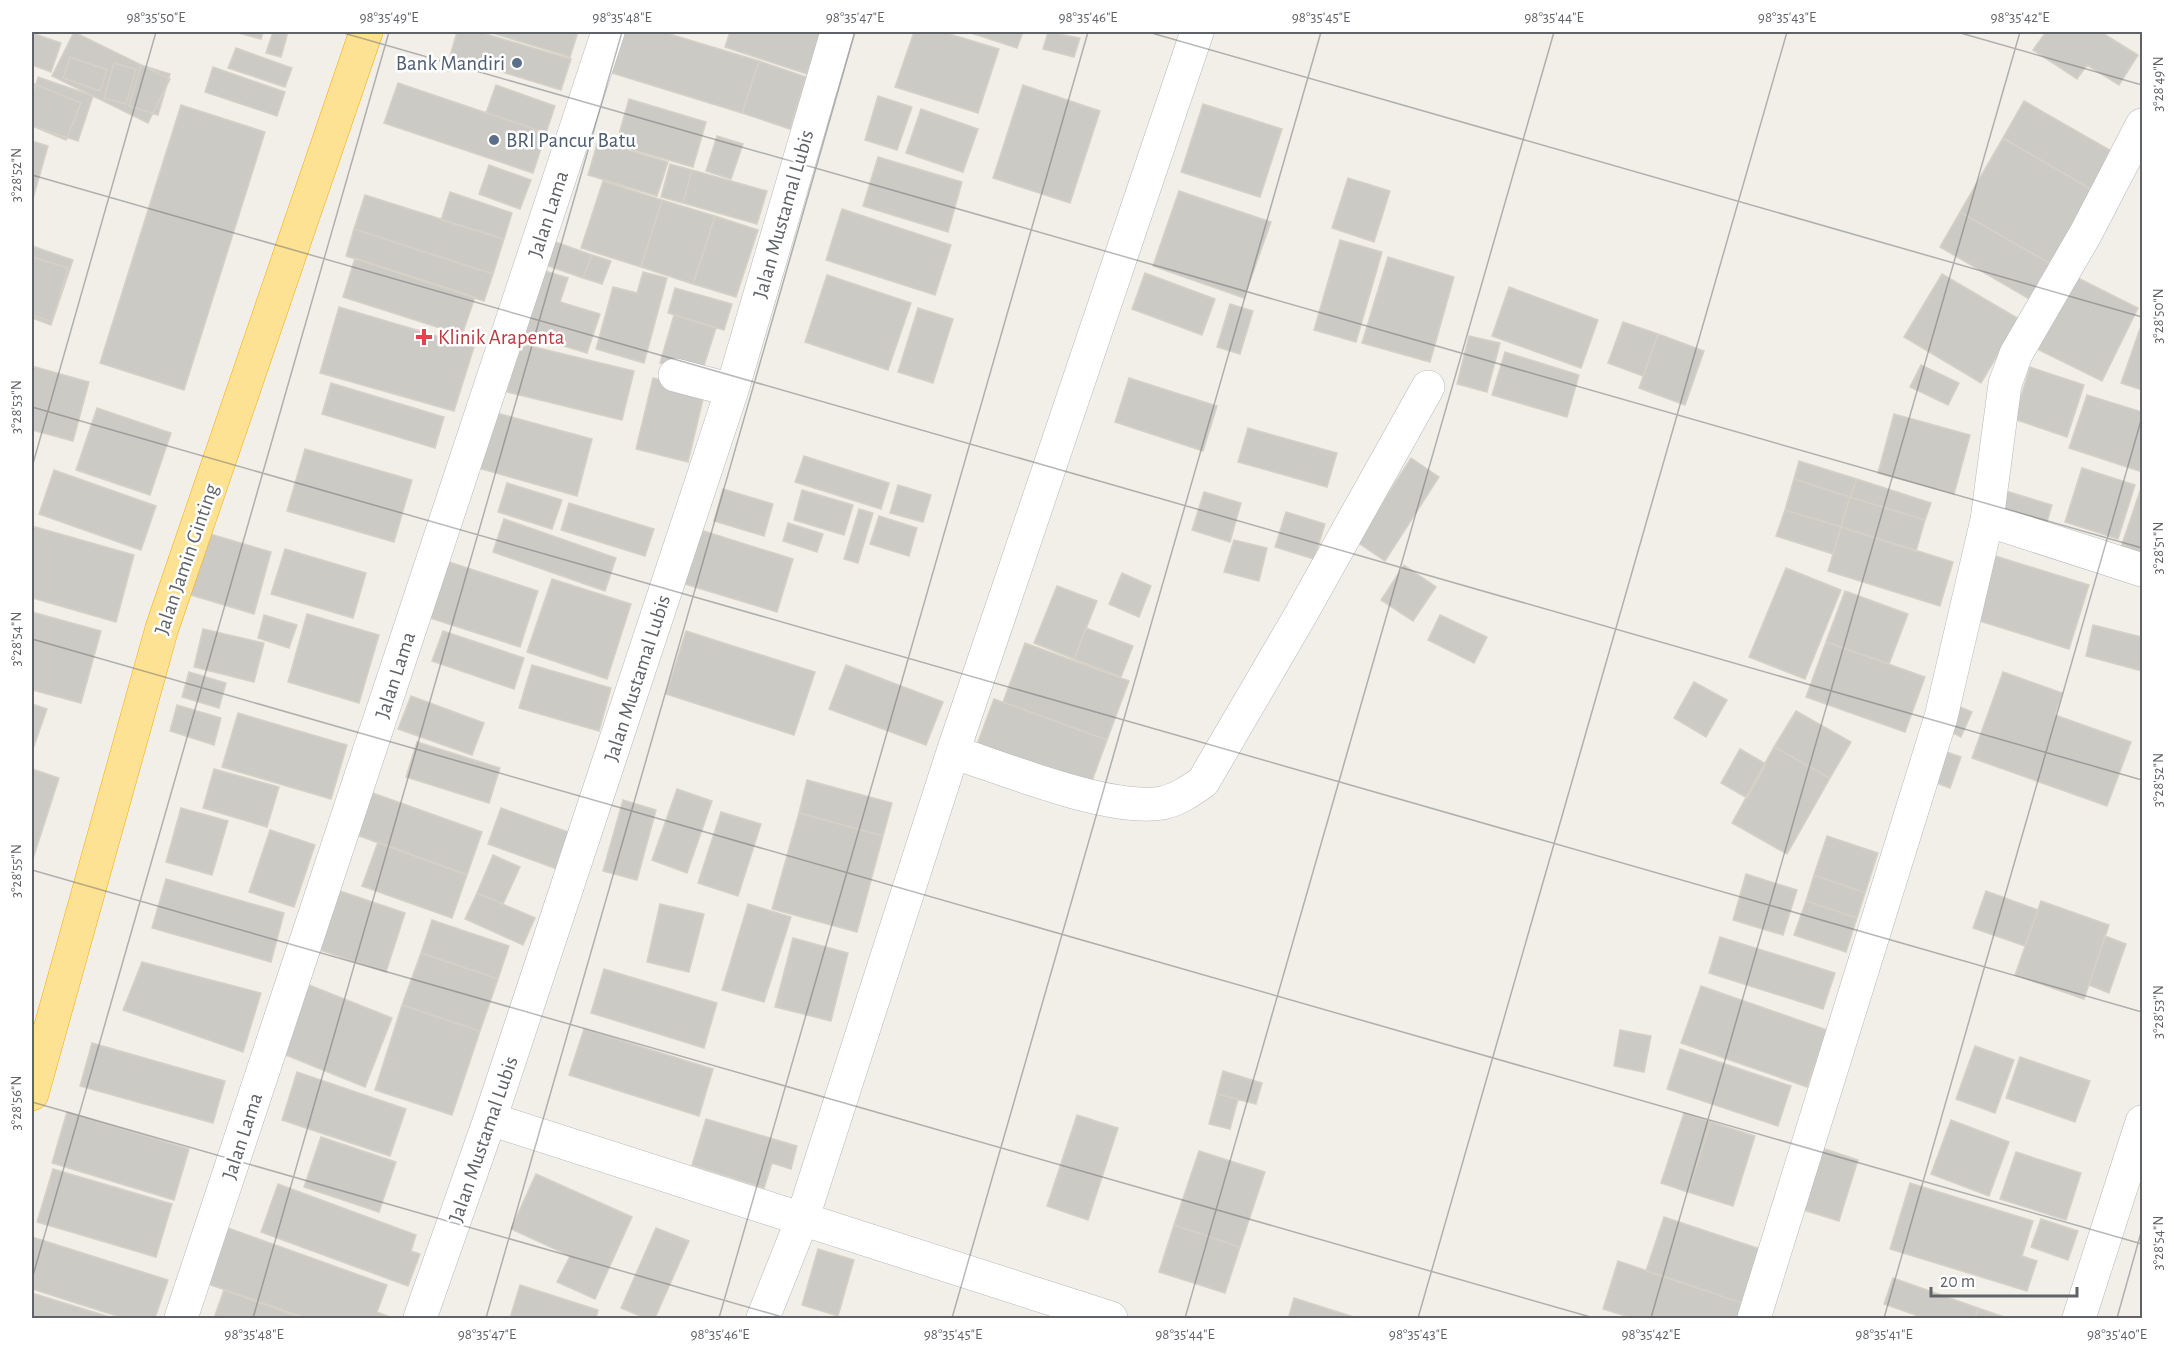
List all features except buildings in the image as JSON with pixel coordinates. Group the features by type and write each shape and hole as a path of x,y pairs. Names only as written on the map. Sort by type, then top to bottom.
{"highway":[{"name":"Jalan Jamin Ginting","path":"32,1094 162,628 366,32"}],"street":[{"name":"Jalan Lama","path":"181,1318 608,32"},
{"name":"Jalan Mustamal Lubis","path":"420,1318 490,1119 732,390 837,32"},
{"path":"763,1318 802,1220 953,752 1197,32"},
{"path":"1754,1318 1941,717 1987,520 2005,384 2016,354 2086,233 2142,125"},
{"path":"675,375 732,390"},
{"path":"953,752 1090,795 1127,802 1161,803 1183,795 1203,782 1300,616 1428,387"},
{"path":"1987,520 2142,570"},
{"path":"490,1119 1111,1318"},
{"path":"2079,1318 2142,1122"}],"place":[{"name":"Bank Mandiri","path":"517,63"},
{"name":"BRI Pancur Batu","path":"494,140"},
{"name":"Klinik Arapenta","path":"424,337"}]}
